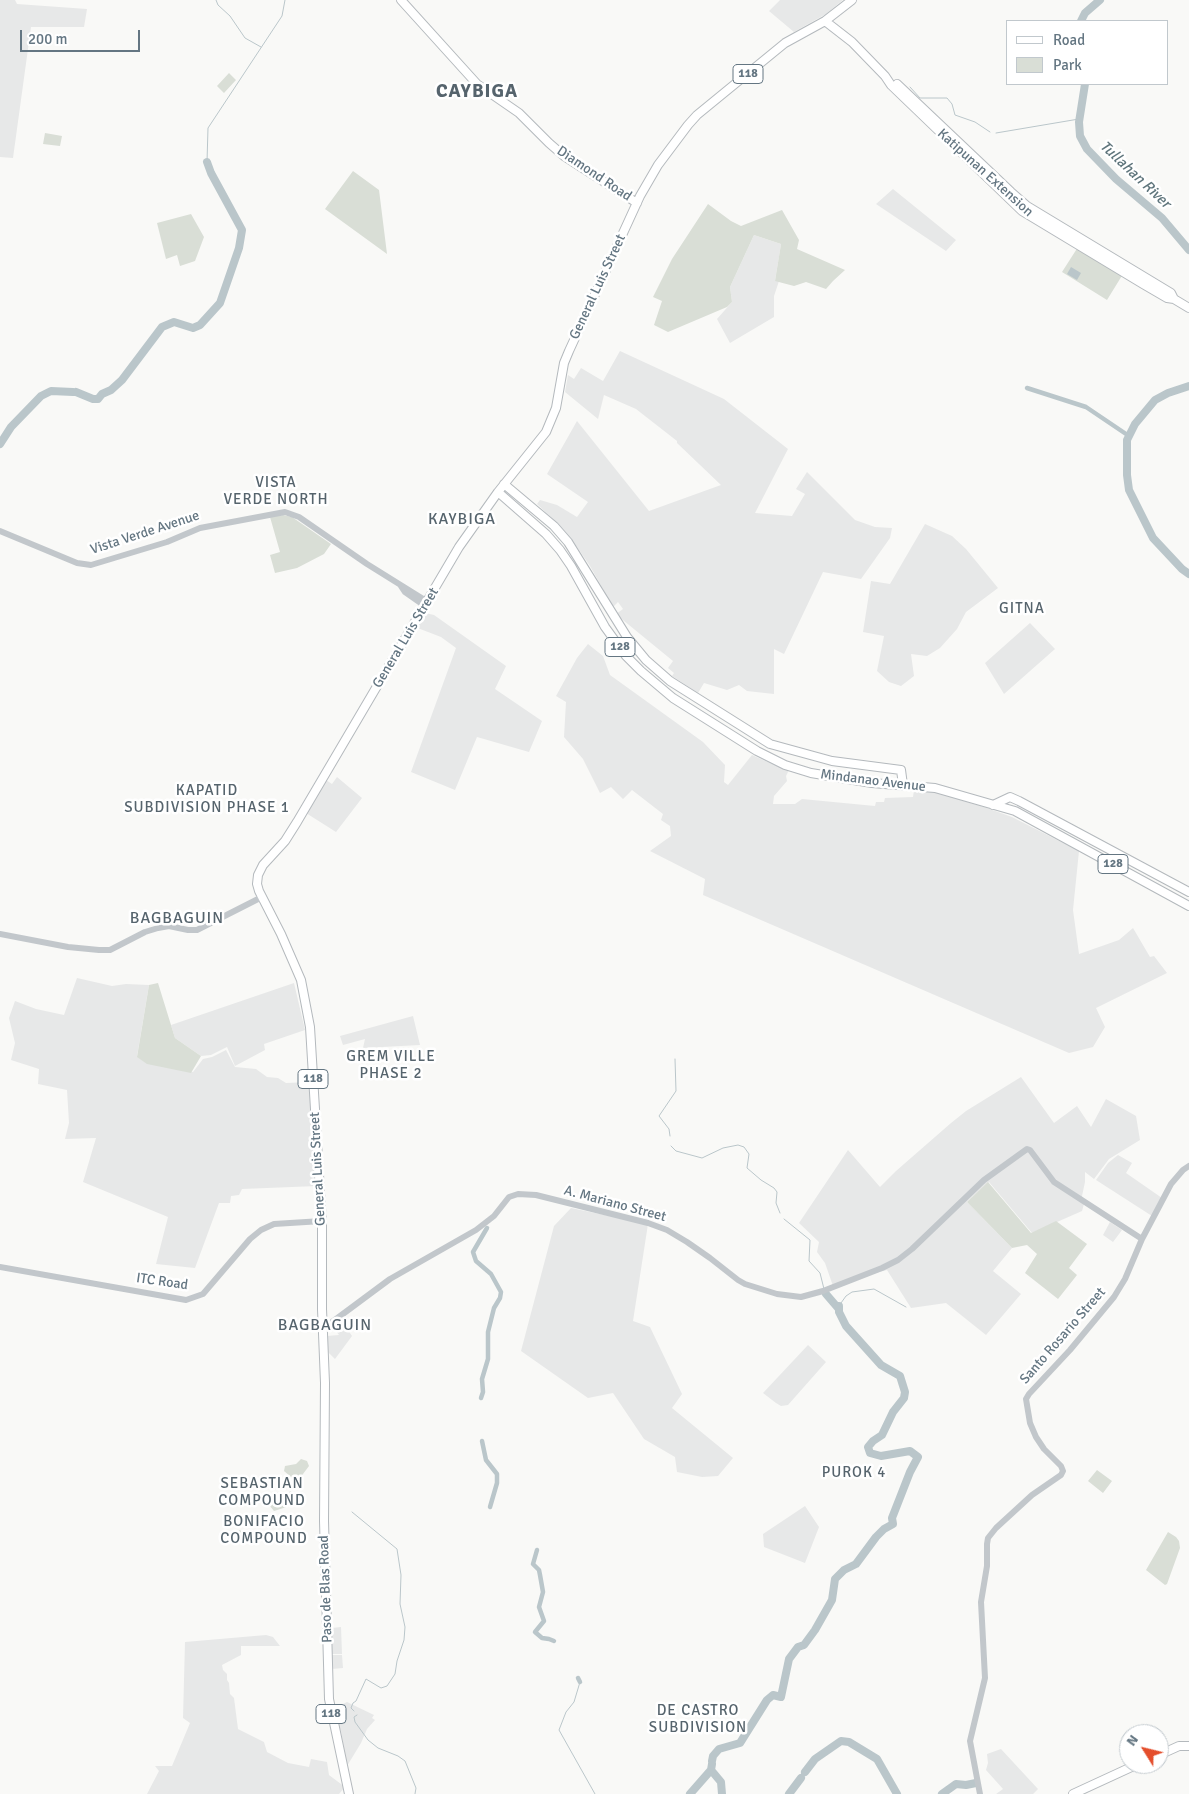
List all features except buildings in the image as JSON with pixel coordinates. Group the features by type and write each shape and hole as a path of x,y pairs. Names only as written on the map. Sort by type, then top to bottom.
{"main road":[{"name":"Diamond Road","path":"401,0 477,84 519,113 548,143 564,156 636,203"},
{"name":"General Luis Street","path":"325,1383 322,1221 310,1031 301,980 257,884 260,870 285,841 297,822 459,547 507,486 542,439 550,425 556,408 567,356 636,203 658,165 692,120 785,43 825,21 852,0"},
{"name":"Katipunan Extension","path":"825,21 852,42 885,76 894,81 917,102 1027,206 1171,293 1174,299 1189,308"},
{"name":"Mindanao Avenue","path":"507,486 554,526 568,542 627,636 646,660 666,678 762,740 786,749 832,761 901,770 903,784"},
{"name":"Mindanao Avenue","path":"500,494 546,534 560,550 605,627 626,656 674,698 756,751 781,763 811,773 844,780 934,788 1015,811 1189,906"},
{"path":"591,602 601,596"},
{"path":"781,763 786,749"},
{"name":"128","path":"993,805 1010,797 1038,810 1189,892"},
{"path":"1089,850 1094,841"},
{"name":"Paso de Blas Road","path":"325,1383 324,1522 329,1699 349,1794"},
{"path":"1169,1750 1179,1746 1189,1746"},
{"path":"1073,1794 1119,1773"}],"street":[{"name":"Vista Verde Avenue","path":"0,531 77,563 91,565 167,542 200,528 285,512 299,517 401,586 407,588 426,604"},
{"path":"0,934 68,947 110,950 145,932 158,928 169,926 197,930 262,898"},
{"name":"A. Mariano Street","path":"324,1328 390,1279 476,1230 494,1216 509,1197 518,1194 536,1195 648,1223 667,1230 710,1258 738,1280 777,1294 801,1297 825,1290 890,1264 906,1254 974,1190 1003,1165 1026,1149 1030,1150 1054,1182 1142,1239"},
{"name":"Santo Rosario Street","path":"980,1794 970,1741 985,1678 982,1599 987,1566 988,1538 996,1528 1032,1495 1061,1475 1063,1470 1044,1449 1036,1436 1029,1418 1026,1399 1114,1297 1128,1274 1142,1239 1171,1184 1189,1166"},
{"name":"ITC Road","path":"0,1267 186,1300 203,1294 250,1239 261,1230 274,1224 322,1221"}],"shaded area":[{"path":"0,0 15,0 17,4 87,9 84,27 31,27 13,158 0,157"},
{"path":"780,0 843,0 826,14 794,32 769,11"},
{"path":"893,189 956,240 946,251 876,204"},
{"path":"754,235 781,244 775,281 779,281 774,296 774,317 730,343 717,319 732,302 730,287"},
{"path":"1071,267 1081,273 1077,280 1067,274"},
{"path":"620,351 724,399 788,449 755,513 792,516 805,494 796,489 807,472 855,520 875,527 892,528 890,538 861,579 823,572 784,654 774,649 774,694 747,691 739,685 727,690 704,683 698,693 672,676 674,673 668,668 673,661 616,614 623,609 618,602 613,607 577,547 562,528 537,504 540,500 557,505 577,517 588,502 547,474 577,421 649,511 721,485 677,441 636,409 604,395 598,419 565,392 568,375 574,379 581,368 603,381"},
{"path":"925,524 952,536 966,549 998,588 966,612 957,629 940,648 927,656 911,654 914,676 901,686 889,682 877,671 884,636 863,632 871,581 890,584"},
{"path":"425,613 434,615 506,666 495,689 542,721 529,752 477,737 455,790 411,772 456,648 441,637 415,627"},
{"path":"1030,623 1055,649 1004,694 985,663"},
{"path":"588,644 603,656 610,675 703,742 725,765 724,782 728,785 752,755 789,770 786,776 787,781 774,796 773,804 795,804 802,799 875,806 876,802 884,802 885,798 913,797 914,790 934,792 1012,817 1079,851 1073,910 1079,954 1119,940 1133,928 1150,957 1154,956 1167,973 1096,1008 1105,1027 1093,1047 1069,1053 703,895 705,879 650,851 671,836 670,826 661,820 663,814 632,790 623,799 611,787 600,793 583,759 564,737 566,702 556,696 577,658"},
{"path":"337,777 362,798 336,832 306,813 326,780 332,784"},
{"path":"77,978 112,986 126,984 149,985 137,1056 147,1063 193,1072 203,1059 226,1050 235,1067 256,1069 267,1077 278,1078 286,1083 309,1082 317,1186 242,1189 239,1195 231,1196 230,1203 219,1203 195,1268 156,1264 168,1217 83,1182 96,1138 65,1139 69,1123 67,1090 38,1084 39,1069 11,1060 15,1043 9,1018 15,1001 36,1009 64,1015"},
{"path":"294,983 305,1030 264,1044 265,1050 235,1066 227,1047 211,1055 201,1056 175,1038 171,1025"},
{"path":"413,1016 420,1045 363,1048 365,1039 343,1045 340,1036"},
{"path":"1021,1077 1054,1123 1077,1106 1091,1127 1106,1099 1136,1116 1140,1140 1109,1159 1094,1179 1085,1172 1082,1211 1032,1233 989,1182 967,1202 1012,1248 993,1271 1021,1294 986,1335 946,1303 911,1308 887,1270 833,1286 825,1263 817,1252 819,1242 799,1223 848,1150 880,1187 966,1111"},
{"path":"1118,1155 1132,1163 1126,1173 1162,1198 1152,1216 1096,1180 1108,1163"},
{"path":"571,1208 648,1224 633,1321 650,1327 682,1394 672,1408 733,1458 718,1476 702,1477 677,1472 675,1457 644,1439 613,1393 588,1398 521,1351 554,1226"},
{"path":"1110,1222 1122,1230 1113,1242 1103,1235"},
{"path":"340,1318 352,1336 335,1359 328,1352 327,1336 339,1335 331,1324"},
{"path":"808,1345 826,1362 788,1405 781,1406 763,1393"},
{"path":"805,1506 819,1527 805,1563 764,1547 763,1534"},
{"path":"341,1627 342,1654 332,1654 332,1628"},
{"path":"266,1635 273,1637 280,1646 241,1646 241,1655 222,1665 223,1670 227,1674 230,1694 234,1698 238,1729 264,1742 267,1752 288,1763 309,1767 311,1759 327,1762 329,1775 345,1787 339,1794 147,1794 159,1771 155,1766 172,1766 190,1723 183,1718 185,1642"},
{"path":"332,1655 342,1655 343,1668 332,1669"},
{"path":"347,1702 374,1715 372,1718 375,1720 367,1729 347,1766 341,1731 333,1709"},
{"path":"1001,1749 1038,1789 1033,1794 996,1794 1003,1789 986,1770 988,1763 987,1754"}],"green space":[{"path":"229,73 236,80 224,93 217,86"},
{"path":"45,133 62,136 60,146 43,144"},
{"path":"353,171 379,190 387,254 325,209"},
{"path":"708,204 741,226 782,210 799,240 797,249 845,270 826,289 806,282 794,286 775,281 781,244 754,235 730,287 732,302 727,307 668,332 654,325 662,301 653,297 672,259"},
{"path":"191,214 204,237 195,261 180,266 177,255 166,259 157,223"},
{"path":"1078,247 1123,274 1107,300 1062,272"},
{"path":"283,515 292,517 331,544 324,554 297,568 275,573 270,555 280,552 270,517"},
{"path":"158,983 175,1038 201,1056 191,1073 147,1064 137,1057 149,985"},
{"path":"988,1182 1031,1233 1056,1221 1087,1244 1069,1268 1077,1275 1058,1299 1025,1273 1037,1254 1027,1245 1012,1248 967,1202"},
{"path":"301,1459 307,1461 309,1466 297,1482 284,1471 285,1466 296,1464"},
{"path":"1097,1470 1112,1481 1103,1493 1088,1481"},
{"path":"291,1491 296,1504 274,1511 265,1500 279,1492 281,1496"},
{"path":"240,1530 245,1536 233,1545 228,1539"},
{"path":"1168,1532 1179,1541 1180,1548 1165,1585 1146,1570"}],"waterway":[{"path":"216,0 245,38 261,47"},
{"path":"207,162 208,128 282,16 285,0"},
{"name":"Tullahan River","path":"1082,20 1085,13 1100,0"},
{"name":"Tullahan River","path":"1085,85 1079,122 1080,136 1087,149 1116,179 1162,218 1189,250"},
{"path":"910,87 920,98 947,98 952,104 955,115 975,122 990,132"},
{"path":"996,133 1079,119"},
{"path":"76,392 93,399 98,399 122,380 162,327 174,322 193,328 200,325 220,303 239,248 242,230 207,162"},
{"name":"Tullahan River","path":"1189,386 1168,393 1155,400 1135,424 1127,440 1129,490 1153,538 1189,574"},
{"path":"1027,388 1086,407 1129,436"},
{"path":"0,444 11,427 41,396 51,391 73,392"},
{"path":"670,1136 669,1129 659,1116 676,1091 675,1059"},
{"path":"671,1146 676,1151 702,1158 723,1148 738,1145 744,1147 749,1154 747,1168 777,1192 776,1203 780,1213"},
{"path":"784,1219 810,1240 809,1261 820,1273 824,1289"},
{"path":"481,1398 483,1392 482,1379 488,1359 488,1332 494,1308 501,1292 491,1274 476,1261 473,1252 487,1228"},
{"path":"841,1303 852,1292 874,1289 906,1307"},
{"path":"826,1294 838,1308"},
{"path":"712,1761 713,1756 719,1749 740,1743 767,1700 773,1695 781,1697 789,1659 798,1647 804,1645 815,1630 832,1600 835,1579 844,1570 856,1564 876,1537 893,1524 892,1518 918,1457 910,1451 881,1456 870,1453 868,1447 882,1435 893,1412 904,1398 905,1392 900,1376 881,1365 846,1326 839,1312 839,1306"},
{"path":"482,1441 486,1460 497,1474 497,1483 490,1507"},
{"path":"352,1512 397,1549 401,1575 400,1604 405,1627 404,1640 395,1674 387,1686 381,1688 366,1679 351,1708 354,1711"},
{"path":"537,1550 533,1564 539,1570 540,1575 543,1592 539,1607 544,1621 535,1632 542,1638 554,1641"},
{"path":"578,1678 580,1682"},
{"path":"580,1682 574,1702 566,1712 559,1730 595,1794"},
{"path":"357,1715 354,1717 355,1722 368,1740 378,1748 405,1761 416,1788 415,1794"},
{"path":"805,1772 815,1759 841,1741 849,1742 877,1759 897,1794"},
{"path":"690,1794 711,1770 712,1764"},
{"path":"711,1770 721,1782 722,1794"},
{"path":"789,1794 801,1778"},
{"path":"942,1794 956,1784 976,1783"}],"district":[{"name":"CAYBIGA","path":"477,92"},
{"name":"VISTA VERDE NORTH","path":"276,492"},
{"name":"KAYBIGA","path":"462,520"},
{"name":"GITNA","path":"1022,609"},
{"name":"KAPATID SUBDIVISION PHASE 1","path":"207,800"},
{"name":"BAGBAGUIN","path":"177,919"},
{"name":"GREM VILLE PHASE 2","path":"391,1066"},
{"name":"BAGBAGUIN","path":"325,1326"},
{"name":"PUROK 4","path":"854,1473"},
{"name":"SEBASTIAN COMPOUND","path":"262,1492"},
{"name":"BONIFACIO COMPOUND","path":"264,1530"},
{"name":"DE CASTRO SUBDIVISION","path":"698,1720"}]}
